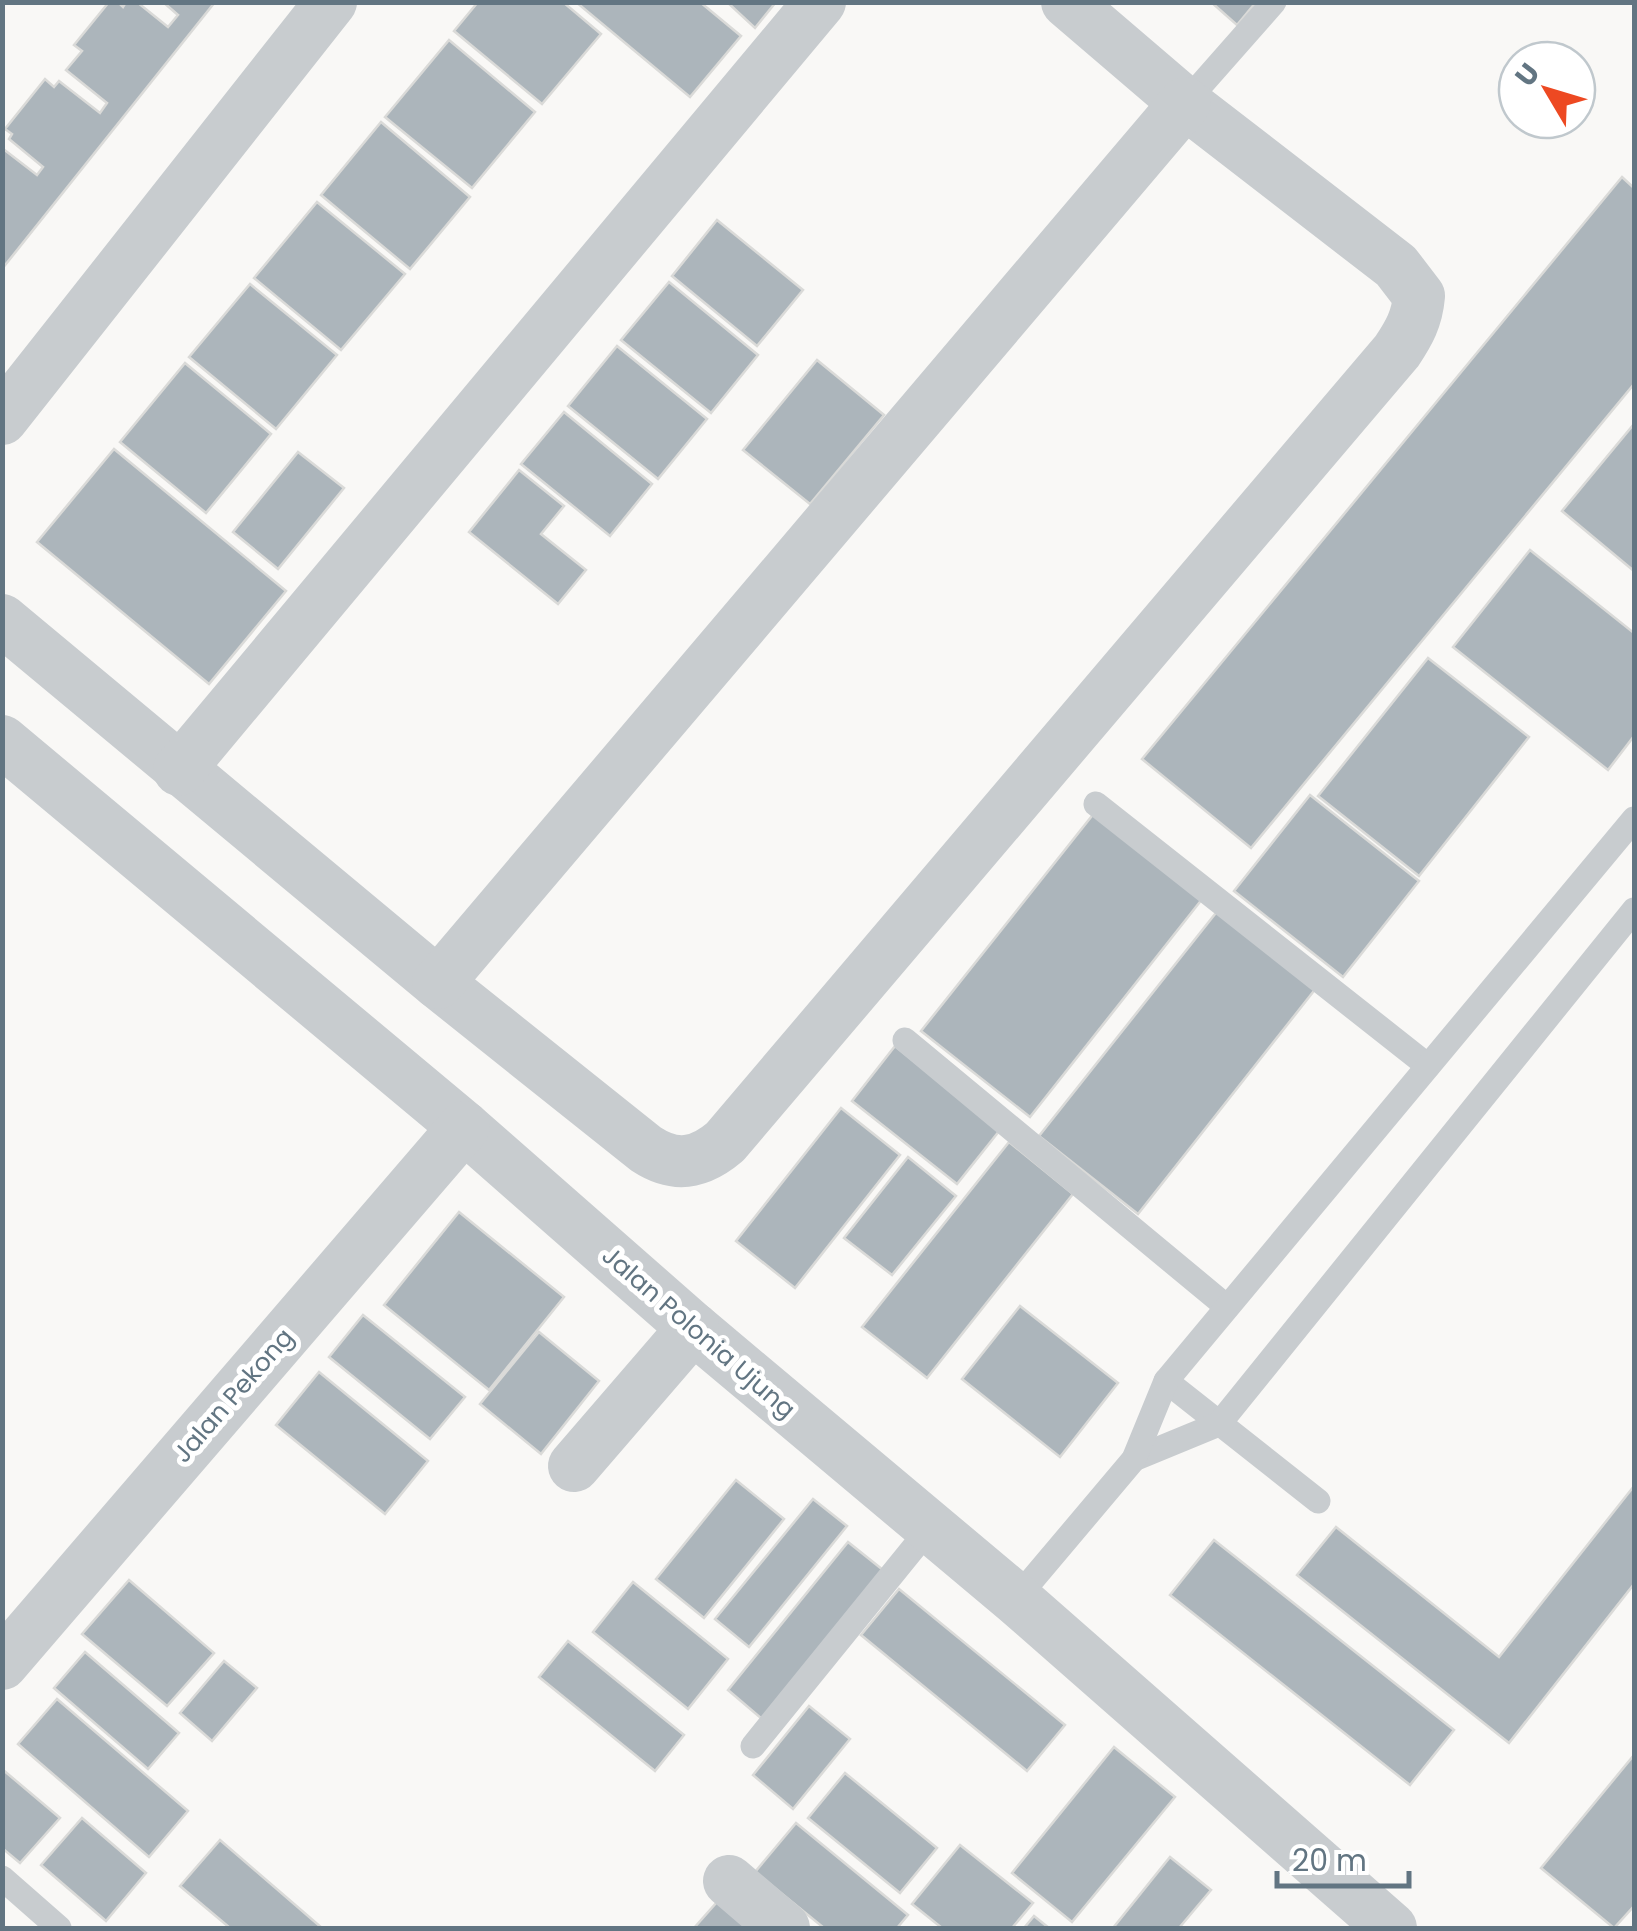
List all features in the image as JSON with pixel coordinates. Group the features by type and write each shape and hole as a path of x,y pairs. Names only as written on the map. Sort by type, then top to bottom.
{"street":[{"path":"2,419 331,2"},
{"path":"179,770 820,2"},
{"path":"2,620 438,983 661,1158 677,1163 696,1161 712,1153 1412,330 1418,296 1396,266 1185,103 1067,2"},
{"path":"438,983 1185,103"},
{"name":"Jalan Polonia Ujung","path":"2,742 464,1127 929,1529 1016,1598 1391,1928"},
{"name":"Jalan Pekong","path":"5,1656 464,1127"},
{"path":"574,1466 694,1328"},
{"path":"729,1881 784,1928"}],"lane":[{"path":"1185,103 1274,2"},
{"path":"1096,804 1428,1066"},
{"path":"1016,1598 1134,1459 1166,1381 1634,819"},
{"path":"1134,1459 1219,1424 1634,910"},
{"path":"905,1040 1227,1306"},
{"path":"1166,1381 1318,1501"},
{"path":"753,1746 929,1529"},
{"path":"2,1878 59,1928"}],"building":[{"path":"109,2 118,2 123,7 126,2 137,2 168,27 178,15 163,2 215,2 2,269 2,148 37,175 43,167 9,139 12,134 5,129 45,79 54,87 59,81 100,113 107,103 66,70 82,51 74,45"},
{"path":"478,2 563,2 601,34 542,104 454,31"},
{"path":"576,2 700,2 741,36 690,97"},
{"path":"727,2 776,2 755,28"},
{"path":"1211,2 1256,2 1237,25"},
{"path":"449,40 535,112 472,188 385,117"},
{"path":"381,122 470,197 410,269 321,195"},
{"path":"1622,177 1634,188 1634,384 1251,848 1142,759"},
{"path":"317,202 405,274 341,350 254,278"},
{"path":"717,220 803,290 757,346 672,276"},
{"path":"669,282 758,355 711,413 621,340"},
{"path":"250,284 337,355 276,429 189,357"},
{"path":"617,346 707,419 658,479 568,406"},
{"path":"817,360 884,415 810,504 743,450"},
{"path":"185,363 271,434 206,513 120,442"},
{"path":"564,412 652,484 610,536 521,464"},
{"path":"1634,424 1634,571 1562,511"},
{"path":"114,449 286,591 209,684 37,542"},
{"path":"298,452 344,488 278,569 233,532"},
{"path":"519,470 564,506 541,534 586,570 558,604 469,532"},
{"path":"1530,550 1634,633 1634,736 1608,770 1453,647"},
{"path":"1428,658 1529,737 1419,876 1318,796"},
{"path":"1310,795 1419,881 1343,977 1234,891"},
{"path":"1095,812 1203,898 1030,1117 921,1031"},
{"path":"1219,909 1317,987 1138,1214 1039,1136"},
{"path":"895,1046 1000,1130 957,1184 852,1101"},
{"path":"841,1108 900,1155 795,1288 736,1241"},
{"path":"1009,1142 1073,1194 927,1378 862,1327"},
{"path":"908,1157 956,1196 892,1275 844,1238"},
{"path":"459,1212 564,1297 489,1390 384,1305"},
{"path":"1020,1306 1118,1383 1060,1457 962,1379"},
{"path":"363,1315 465,1397 430,1439 329,1357"},
{"path":"539,1332 599,1381 541,1454 480,1404"},
{"path":"319,1372 428,1461 385,1514 276,1425"},
{"path":"736,1480 784,1519 704,1618 656,1579"},
{"path":"1634,1486 1634,1584 1509,1743 1297,1575 1336,1527 1499,1657"},
{"path":"813,1499 847,1526 749,1647 715,1619"},
{"path":"1214,1540 1454,1730 1410,1785 1170,1595"},
{"path":"848,1542 883,1570 762,1719 728,1690"},
{"path":"129,1580 214,1653 167,1706 82,1634"},
{"path":"633,1582 728,1659 688,1709 593,1632"},
{"path":"899,1589 1065,1725 1027,1771 861,1635"},
{"path":"568,1641 684,1735 655,1771 539,1677"},
{"path":"85,1652 179,1733 148,1769 54,1688"},
{"path":"224,1661 257,1688 212,1741 180,1713"},
{"path":"57,1699 188,1811 149,1857 18,1744"},
{"path":"809,1706 850,1739 793,1809 753,1775"},
{"path":"1114,1747 1175,1797 1072,1922 1012,1873"},
{"path":"1634,1755 1634,1906 1614,1928 1541,1868"},
{"path":"2,1769 60,1818 20,1863 2,1848"},
{"path":"845,1773 937,1848 900,1893 808,1818"},
{"path":"82,1818 146,1873 106,1921 41,1865"},
{"path":"796,1823 908,1915 897,1928 824,1928 755,1872"},
{"path":"220,1840 322,1928 230,1928 180,1886"},
{"path":"960,1845 1033,1903 1012,1928 942,1928 912,1904"},
{"path":"1170,1857 1211,1890 1179,1928 1113,1928"},
{"path":"725,1893 766,1928 694,1928"},
{"path":"1034,1916 1049,1928 1024,1928"}]}
